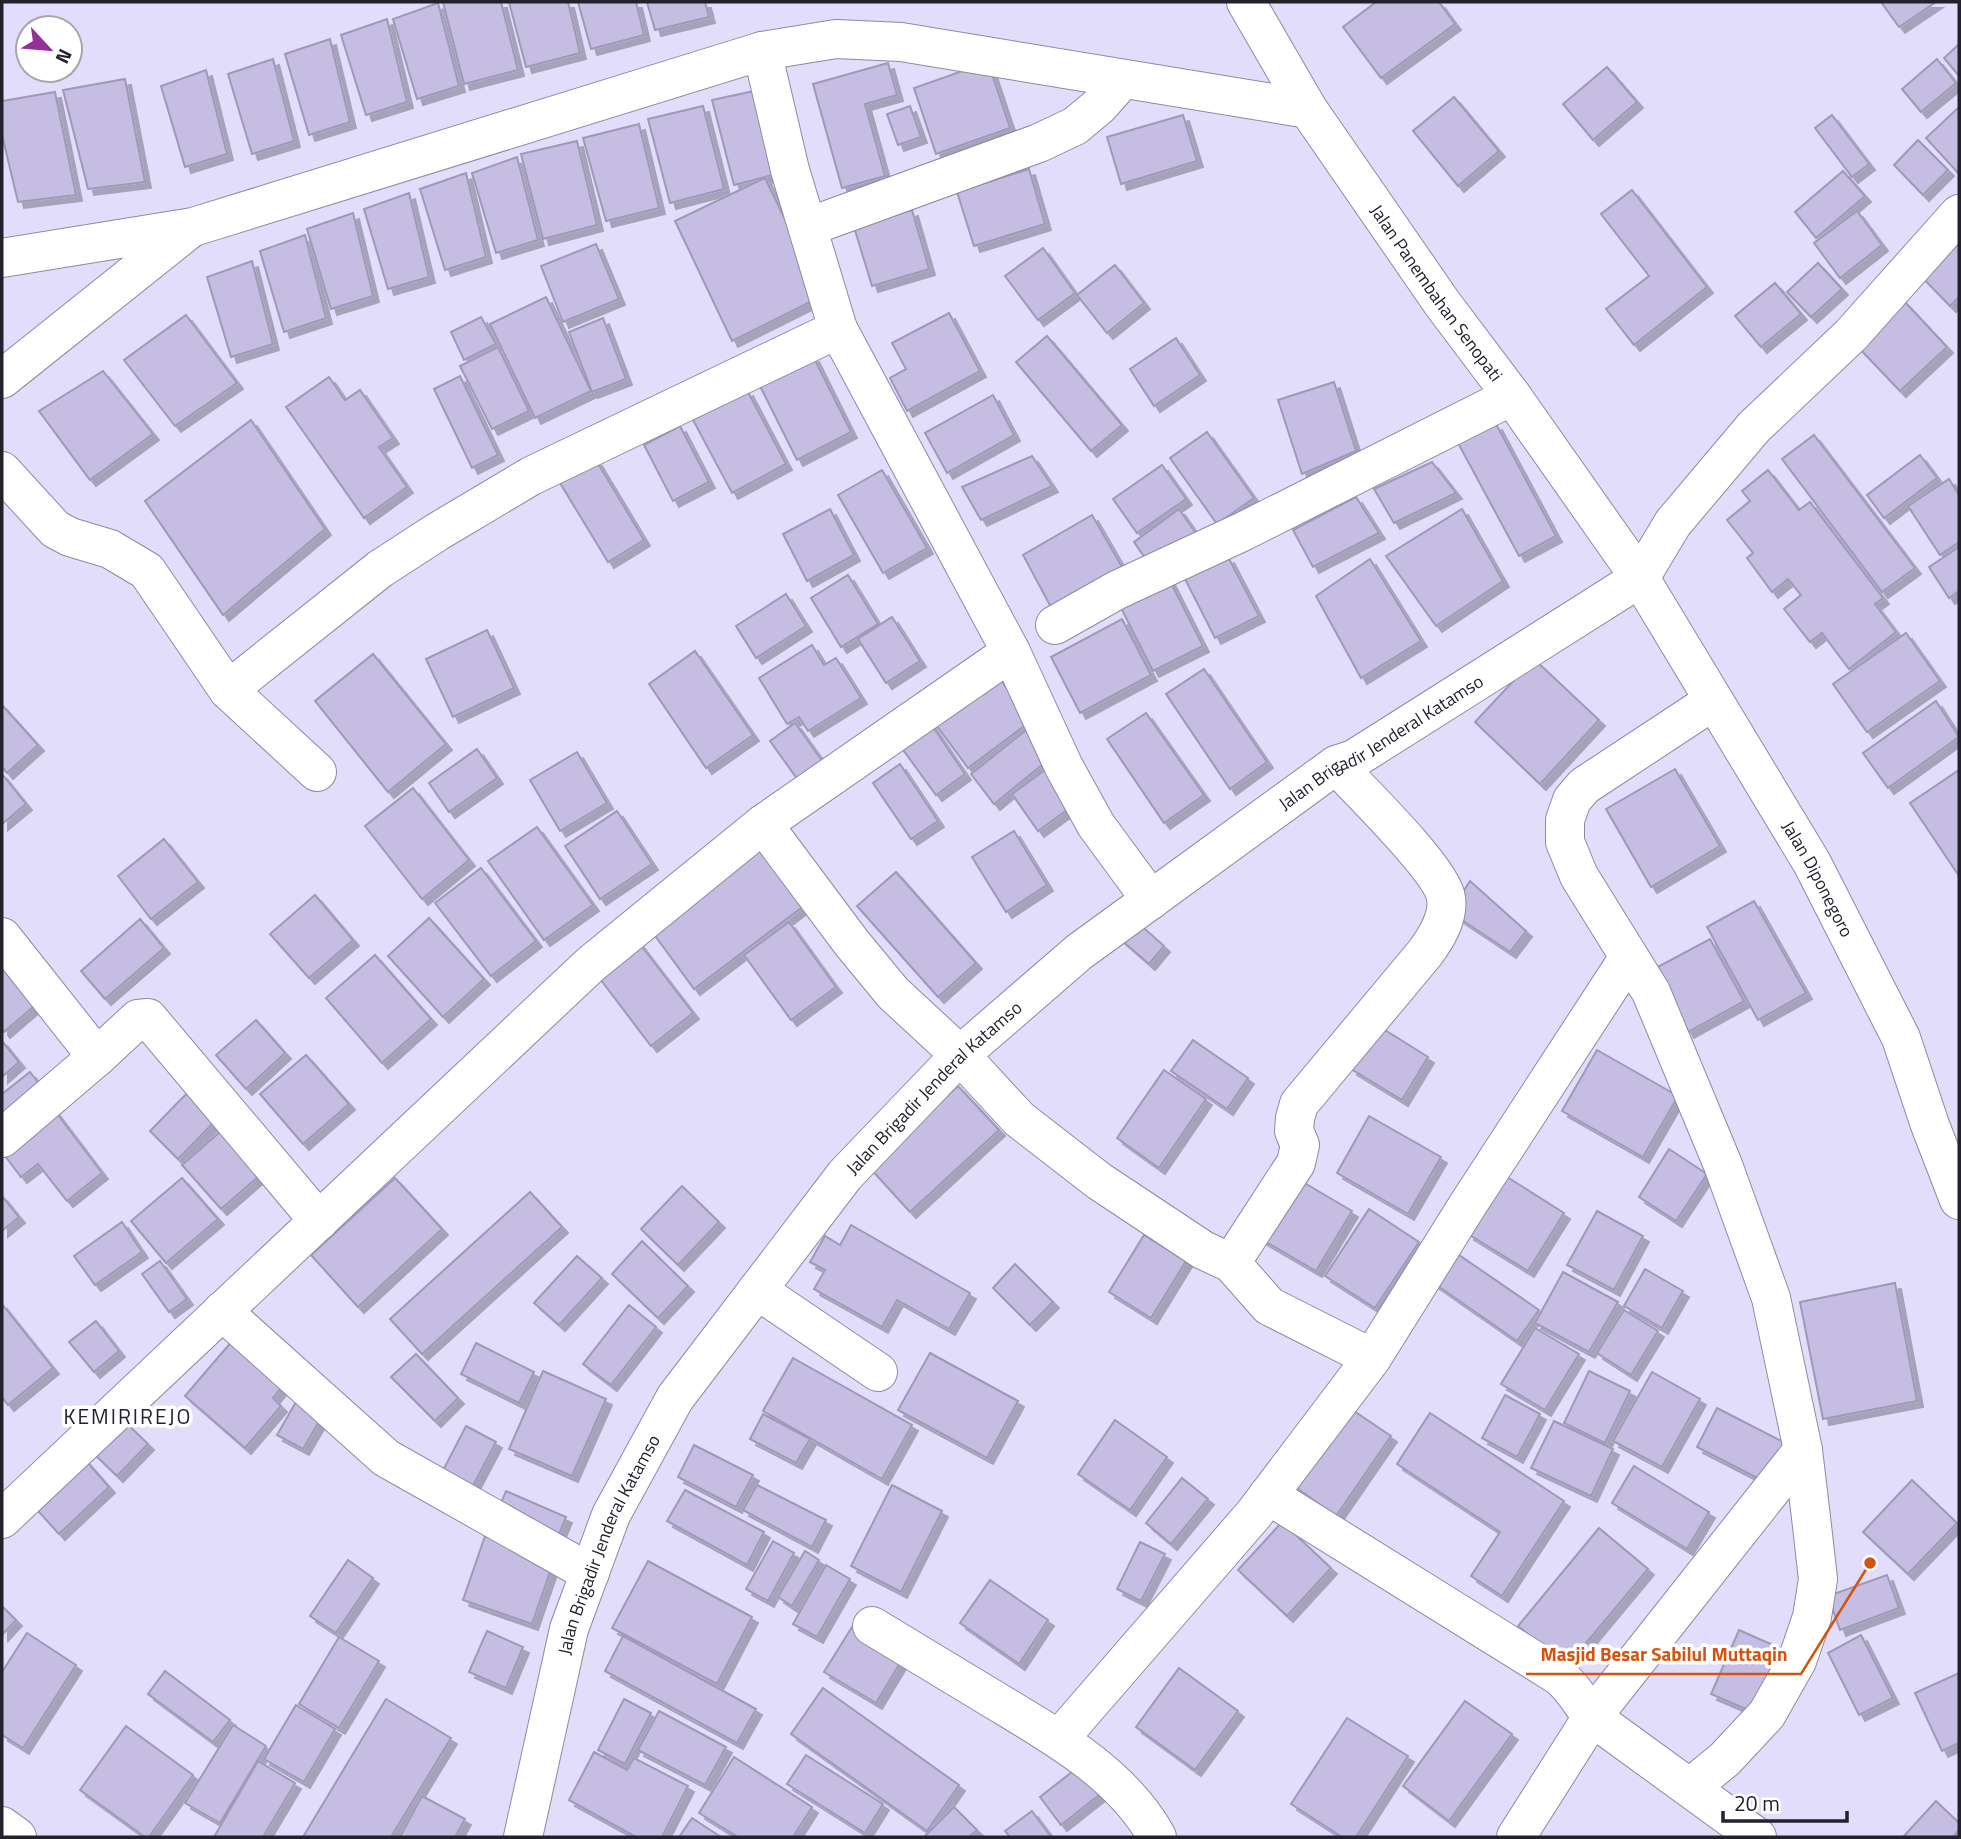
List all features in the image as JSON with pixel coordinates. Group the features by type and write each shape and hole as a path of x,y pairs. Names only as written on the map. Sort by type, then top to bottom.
{"street":[{"name":"Jalan Panembahan Senopati","path":"1245,2 1308,109 1442,303 1512,396 1640,578"},
{"path":"2,258 193,227 762,51 835,39 901,42 1308,109"},
{"path":"762,51 790,170 838,328 1011,652 1064,767 1096,825 1151,900"},
{"path":"808,227 1039,143 1075,126 1099,106 1123,79"},
{"path":"1640,578 1673,523 1754,427 1851,335 1959,214"},
{"path":"2,379 193,227"},
{"path":"228,690 380,569 531,476 838,328"},
{"path":"1055,625 1117,590 1244,531 1512,396"},
{"path":"2,471 55,529 70,537 110,549 147,571 228,690 317,772"},
{"name":"Jalan Diponegoro","path":"1640,578 1812,863 1901,1038 1959,1200"},
{"name":"Jalan Brigadir Jenderal Katamso","path":"523,1837 569,1629 611,1516 675,1398 845,1175 960,1055 1079,952 1336,765 1354,758 1640,578"},
{"path":"2,1519 591,964 763,824 1011,652"},
{"path":"1690,1787 1726,1759 1767,1714 1797,1661 1812,1617 1818,1579 1804,1450 1771,1298 1723,1166 1651,992 1579,876 1566,842 1565,820 1572,800 1584,786 1713,701"},
{"path":"1231,1264 1296,1163 1300,1145 1294,1131 1299,1104 1425,953 1437,936 1444,918 1447,899 1440,882 1336,765"},
{"path":"763,824 851,942 893,993 960,1055 1020,1119 1099,1181 1203,1250 1231,1264 1269,1306 1372,1358"},
{"path":"2,937 97,1057"},
{"path":"1059,1739 1268,1495 1372,1358 1629,957"},
{"path":"2,1138 138,1019 148,1018 319,1222"},
{"path":"757,1290 878,1372"},
{"path":"222,1311 386,1458 590,1573"},
{"path":"1516,1837 1591,1717 1804,1450"},
{"path":"1268,1495 1559,1676 1570,1685 1591,1717 1757,1837"},
{"path":"872,1626 1059,1739 1118,1785 1146,1818 1157,1837"},
{"path":"2,1826 17,1837"}],"building":[{"path":"443,2 501,2 518,70 464,84"},
{"path":"509,2 568,2 580,53 526,67"},
{"path":"578,2 636,2 644,35 591,49"},
{"path":"647,2 705,2 709,17 655,30"},
{"path":"1376,2 1439,2 1455,24 1381,78 1343,27"},
{"path":"1881,2 1936,2 1899,27"},
{"path":"438,3 459,86 417,99 393,19"},
{"path":"387,19 407,102 366,115 341,35"},
{"path":"330,39 350,122 309,135 285,54"},
{"path":"1959,44 1959,76 1944,58"},
{"path":"273,59 294,141 252,154 228,74"},
{"path":"1937,59 1956,83 1921,112 1902,89"},
{"path":"988,62 1010,128 936,154 914,88"},
{"path":"888,63 897,95 865,104 885,176 842,188 813,84"},
{"path":"1607,67 1637,102 1593,140 1563,104"},
{"path":"206,70 227,154 185,167 161,86"},
{"path":"125,79 145,182 88,189 63,90"},
{"path":"768,88 788,171 734,185 712,100"},
{"path":"55,92 76,195 18,202 2,135 2,101"},
{"path":"1454,97 1499,151 1458,186 1413,131"},
{"path":"703,106 724,189 670,203 648,119"},
{"path":"910,106 921,137 898,145 887,114"},
{"path":"1959,107 1959,174 1926,138"},
{"path":"1183,115 1197,161 1121,184 1107,137"},
{"path":"1832,115 1869,164 1852,177 1815,128"},
{"path":"639,124 659,208 606,221 583,138"},
{"path":"1918,140 1948,170 1923,195 1894,165"},
{"path":"577,141 597,225 543,239 521,154"},
{"path":"517,157 538,240 496,253 472,173"},
{"path":"1029,169 1045,224 974,246 957,192"},
{"path":"1843,171 1865,196 1816,238 1795,212"},
{"path":"466,173 486,257 445,270 420,189"},
{"path":"765,178 822,296 732,341 675,221"},
{"path":"1632,190 1707,287 1634,345 1606,309 1649,276 1601,214"},
{"path":"409,193 429,277 388,289 364,209"},
{"path":"912,210 929,269 872,286 854,227"},
{"path":"1857,211 1882,245 1840,278 1814,243"},
{"path":"353,213 373,296 331,309 307,229"},
{"path":"305,235 326,318 284,332 260,251"},
{"path":"1952,236 1959,244 1959,297 1950,306 1916,271"},
{"path":"596,244 619,299 563,322 541,266"},
{"path":"1043,248 1075,293 1038,320 1005,276"},
{"path":"252,261 273,344 231,357 207,277"},
{"path":"1818,263 1842,289 1811,317 1787,292"},
{"path":"1115,265 1144,303 1107,333 1077,295"},
{"path":"1775,283 1801,314 1761,347 1735,316"},
{"path":"546,297 591,391 535,418 490,324"},
{"path":"1904,301 1947,347 1900,391 1857,346"},
{"path":"949,313 980,371 907,411 890,378 906,369 892,343"},
{"path":"186,315 237,383 175,426 124,360"},
{"path":"481,317 496,344 464,360 451,332"},
{"path":"603,318 626,379 592,392 569,332"},
{"path":"1047,336 1122,425 1091,451 1016,362"},
{"path":"1176,338 1200,375 1154,406 1130,369"},
{"path":"498,347 529,411 492,429 460,366"},
{"path":"813,356 851,432 797,460 759,384"},
{"path":"103,371 153,434 90,480 39,411"},
{"path":"460,376 498,455 472,468 434,389"},
{"path":"329,377 345,400 360,390 393,438 379,447 407,487 364,518 286,407"},
{"path":"1334,382 1356,451 1302,474 1278,400"},
{"path":"747,390 786,464 732,493 693,420"},
{"path":"993,395 1014,435 947,473 925,433"},
{"path":"251,420 325,529 223,615 145,501"},
{"path":"1496,424 1556,536 1519,556 1458,443"},
{"path":"680,426 709,482 673,501 644,445"},
{"path":"1207,432 1254,498 1217,524 1170,458"},
{"path":"1814,435 1915,568 1882,592 1782,459"},
{"path":"1920,455 1937,478 1884,518 1867,495"},
{"path":"1032,456 1052,486 981,520 962,487"},
{"path":"596,460 644,540 608,562 560,483"},
{"path":"1432,462 1456,493 1394,523 1374,489"},
{"path":"1162,465 1186,499 1137,533 1113,499"},
{"path":"882,470 927,548 883,573 838,495"},
{"path":"1768,470 1799,510 1810,502 1883,598 1875,604 1896,632 1849,669 1822,633 1810,642 1784,609 1801,595 1788,579 1772,592 1747,558 1753,553 1727,520 1750,501 1742,491"},
{"path":"1949,479 1959,495 1959,542 1940,555 1908,506"},
{"path":"1356,497 1379,533 1313,567 1293,530"},
{"path":"830,509 854,555 807,581 783,534"},
{"path":"1179,509 1197,535 1152,568 1134,542"},
{"path":"1462,509 1503,581 1436,626 1386,556"},
{"path":"1092,515 1122,567 1052,609 1023,555"},
{"path":"1959,547 1959,591 1949,598 1929,567"},
{"path":"1228,557 1259,616 1215,638 1185,579"},
{"path":"1370,559 1421,641 1361,678 1316,596"},
{"path":"848,575 878,624 841,647 811,598"},
{"path":"1169,579 1203,646 1153,671 1119,604"},
{"path":"786,594 806,626 756,658 736,626"},
{"path":"892,617 920,661 886,683 858,639"},
{"path":"1122,619 1151,675 1080,713 1051,657"},
{"path":"487,630 514,688 453,717 426,659"},
{"path":"1906,633 1940,681 1867,732 1833,684"},
{"path":"812,645 824,665 836,658 861,698 808,731 799,717 787,724 759,678"},
{"path":"695,651 753,735 706,768 649,684"},
{"path":"373,654 446,744 388,792 315,701"},
{"path":"1534,659 1599,720 1540,784 1475,722"},
{"path":"992,668 1031,721 968,768 928,714"},
{"path":"1204,669 1267,762 1230,789 1166,694"},
{"path":"1936,701 1959,737 1888,788 1863,753"},
{"path":"2,705 38,745 7,773 2,767"},
{"path":"1146,713 1204,795 1164,823 1107,739"},
{"path":"929,721 965,774 936,795 898,743"},
{"path":"795,723 823,762 798,780 770,741"},
{"path":"1030,727 1053,756 994,804 971,774"},
{"path":"477,749 497,778 449,812 429,783"},
{"path":"577,752 607,803 560,831 530,780"},
{"path":"900,764 938,821 911,839 873,783"},
{"path":"1049,767 1075,804 1038,831 1012,794"},
{"path":"1675,769 1720,846 1651,887 1606,809"},
{"path":"1959,770 1959,876 1910,803"},
{"path":"2,774 26,804 2,824"},
{"path":"413,788 469,860 422,899 365,826"},
{"path":"617,811 652,864 600,899 565,846"},
{"path":"537,827 593,905 544,940 488,861"},
{"path":"1014,831 1047,885 1006,912 972,857"},
{"path":"755,838 805,905 694,989 645,922"},
{"path":"164,839 198,882 151,919 118,876"},
{"path":"481,868 536,941 491,976 435,903"},
{"path":"896,872 976,963 938,997 857,906"},
{"path":"1470,881 1526,931 1510,952 1450,912"},
{"path":"315,895 353,940 309,978 270,934"},
{"path":"1754,901 1806,993 1758,1020 1707,927"},
{"path":"429,918 484,979 443,1017 388,956"},
{"path":"140,919 164,948 105,999 81,971"},
{"path":"1135,920 1164,946 1149,964 1119,938"},
{"path":"789,922 836,987 791,1020 744,955"},
{"path":"633,935 693,1013 651,1046 591,967"},
{"path":"1710,939 1744,1001 1688,1032 1654,969"},
{"path":"375,955 431,1019 382,1063 326,998"},
{"path":"2,957 39,1002 4,1032 2,1029"},
{"path":"256,1020 285,1053 246,1089 216,1055"},
{"path":"1377,1025 1428,1057 1402,1100 1351,1069"},
{"path":"1193,1040 1248,1078 1227,1109 1171,1071"},
{"path":"2,1041 19,1062 2,1077"},
{"path":"1597,1050 1678,1096 1643,1157 1562,1111"},
{"path":"306,1055 349,1104 303,1144 260,1094"},
{"path":"1164,1070 1206,1099 1159,1168 1117,1138"},
{"path":"30,1072 44,1090 2,1124 2,1094"},
{"path":"195,1085 223,1113 178,1159 150,1131"},
{"path":"958,1086 999,1130 910,1212 869,1167"},
{"path":"52,1107 102,1173 67,1201 38,1164 21,1177 2,1152"},
{"path":"1369,1116 1441,1157 1408,1214 1337,1173"},
{"path":"229,1124 267,1169 221,1209 182,1165"},
{"path":"1669,1149 1707,1174 1676,1221 1639,1197"},
{"path":"1504,1175 1564,1213 1528,1271 1468,1234"},
{"path":"182,1178 218,1219 166,1263 131,1221"},
{"path":"395,1178 442,1229 358,1307 311,1255"},
{"path":"1296,1178 1352,1211 1316,1271 1261,1239"},
{"path":"682,1186 719,1222 678,1265 641,1229"},
{"path":"530,1192 562,1227 422,1354 390,1319"},
{"path":"2,1196 19,1217 2,1231"},
{"path":"1369,1209 1419,1242 1375,1308 1325,1276"},
{"path":"1597,1211 1643,1236 1614,1290 1567,1265"},
{"path":"122,1222 142,1252 95,1285 74,1256"},
{"path":"851,1225 970,1293 949,1329 897,1300 882,1327 814,1289 825,1270 810,1262 825,1236 840,1245"},
{"path":"1144,1235 1186,1261 1151,1318 1109,1292"},
{"path":"642,1241 688,1286 658,1318 612,1274"},
{"path":"1446,1246 1539,1310 1517,1341 1425,1277"},
{"path":"577,1256 602,1278 559,1325 534,1303"},
{"path":"160,1261 187,1299 169,1312 142,1274"},
{"path":"1015,1264 1053,1302 1030,1325 993,1288"},
{"path":"1645,1269 1683,1291 1662,1328 1624,1306"},
{"path":"1563,1272 1618,1302 1589,1352 1535,1323"},
{"path":"1895,1283 1917,1401 1823,1419 1800,1302"},
{"path":"2,1304 53,1368 8,1405 2,1397"},
{"path":"629,1305 656,1327 611,1385 583,1364"},
{"path":"1624,1310 1658,1331 1631,1375 1597,1353"},
{"path":"96,1321 119,1351 94,1372 69,1342"},
{"path":"1535,1328 1579,1354 1545,1410 1501,1384"},
{"path":"239,1333 290,1377 273,1398 281,1406 245,1448 185,1396"},
{"path":"476,1343 534,1372 519,1403 461,1374"},
{"path":"930,1353 1018,1401 987,1458 898,1410"},
{"path":"416,1354 458,1398 435,1421 391,1377"},
{"path":"793,1358 912,1425 882,1479 763,1411"},
{"path":"543,1371 606,1399 572,1476 509,1449"},
{"path":"1589,1371 1630,1391 1605,1443 1564,1423"},
{"path":"1652,1372 1700,1399 1662,1467 1613,1441"},
{"path":"301,1393 327,1408 303,1449 277,1435"},
{"path":"1505,1395 1540,1414 1517,1457 1482,1438"},
{"path":"1348,1407 1391,1436 1336,1516 1294,1486"},
{"path":"1717,1408 1795,1448 1773,1486 1697,1447"},
{"path":"1430,1413 1564,1501 1502,1596 1471,1576 1500,1532 1397,1464"},
{"path":"763,1414 810,1439 796,1463 750,1439"},
{"path":"119,1416 148,1444 117,1476 88,1448"},
{"path":"1115,1420 1167,1457 1130,1510 1078,1474"},
{"path":"1554,1421 1613,1449 1591,1496 1531,1468"},
{"path":"466,1426 496,1442 467,1497 437,1482"},
{"path":"694,1445 753,1475 736,1507 678,1477"},
{"path":"81,1455 109,1487 59,1534 30,1502"},
{"path":"1634,1466 1709,1512 1687,1549 1612,1503"},
{"path":"1182,1478 1208,1499 1171,1544 1146,1523"},
{"path":"1912,1480 1957,1523 1908,1574 1863,1532"},
{"path":"757,1485 826,1520 812,1547 743,1510"},
{"path":"892,1485 942,1511 901,1592 851,1566"},
{"path":"685,1490 764,1532 747,1565 667,1521"},
{"path":"506,1491 566,1517 556,1541 496,1516"},
{"path":"1282,1522 1331,1568 1287,1616 1238,1570"},
{"path":"1599,1528 1648,1569 1567,1666 1518,1626"},
{"path":"485,1536 554,1560 532,1624 463,1600"},
{"path":"773,1541 794,1553 768,1601 746,1589"},
{"path":"1140,1542 1165,1554 1141,1601 1117,1589"},
{"path":"805,1551 819,1560 792,1606 778,1597"},
{"path":"348,1560 373,1578 336,1633 310,1616"},
{"path":"648,1561 752,1617 717,1684 612,1628"},
{"path":"826,1565 850,1579 817,1637 793,1624"},
{"path":"1887,1575 1899,1608 1840,1630 1828,1596"},
{"path":"990,1580 1048,1620 1019,1664 960,1623"},
{"path":"2,1606 16,1620 2,1635"},
{"path":"852,1627 903,1658 876,1703 824,1672"},
{"path":"1739,1630 1782,1649 1755,1713 1711,1694"},
{"path":"487,1631 523,1647 506,1688 469,1672"},
{"path":"27,1633 76,1665 23,1748 2,1735 2,1672"},
{"path":"1861,1635 1893,1698 1859,1715 1828,1653"},
{"path":"623,1636 756,1709 737,1743 605,1671"},
{"path":"339,1637 379,1661 339,1728 299,1704"},
{"path":"1179,1668 1238,1711 1195,1770 1136,1727"},
{"path":"165,1671 230,1720 213,1742 148,1694"},
{"path":"1959,1673 1959,1743 1942,1751 1915,1693"},
{"path":"823,1688 959,1785 927,1831 791,1734"},
{"path":"386,1699 451,1738 391,1837 303,1837"},
{"path":"624,1699 651,1713 625,1764 598,1750"},
{"path":"1465,1701 1512,1734 1449,1821 1403,1786"},
{"path":"296,1705 335,1729 304,1782 264,1759"},
{"path":"659,1711 726,1747 705,1785 638,1750"},
{"path":"1347,1718 1408,1756 1356,1837 1342,1837 1291,1804"},
{"path":"233,1725 266,1746 220,1823 185,1803"},
{"path":"126,1726 193,1775 149,1837 145,1837 80,1790"},
{"path":"594,1752 627,1770 634,1758 688,1786 662,1837 636,1837 569,1800"},
{"path":"806,1755 883,1804 865,1833 787,1784"},
{"path":"734,1757 812,1807 793,1837 738,1837 699,1813"},
{"path":"258,1761 295,1783 263,1837 214,1837"},
{"path":"1086,1761 1108,1788 1061,1825 1040,1797"},
{"path":"422,1796 465,1819 455,1837 400,1837"},
{"path":"1936,1801 1959,1823 1959,1830 1953,1837 1903,1837"},
{"path":"954,1807 977,1830 969,1837 924,1837"},
{"path":"1032,1811 1051,1837 1010,1837 1005,1831"},
{"path":"692,1818 721,1837 679,1837"}],"place":[{"name":"Masjid Besar Sabilul Muttaqin","path":"1870,1563"}],"district":[{"name":"KEMIRIREJO","path":"128,1416"}]}
